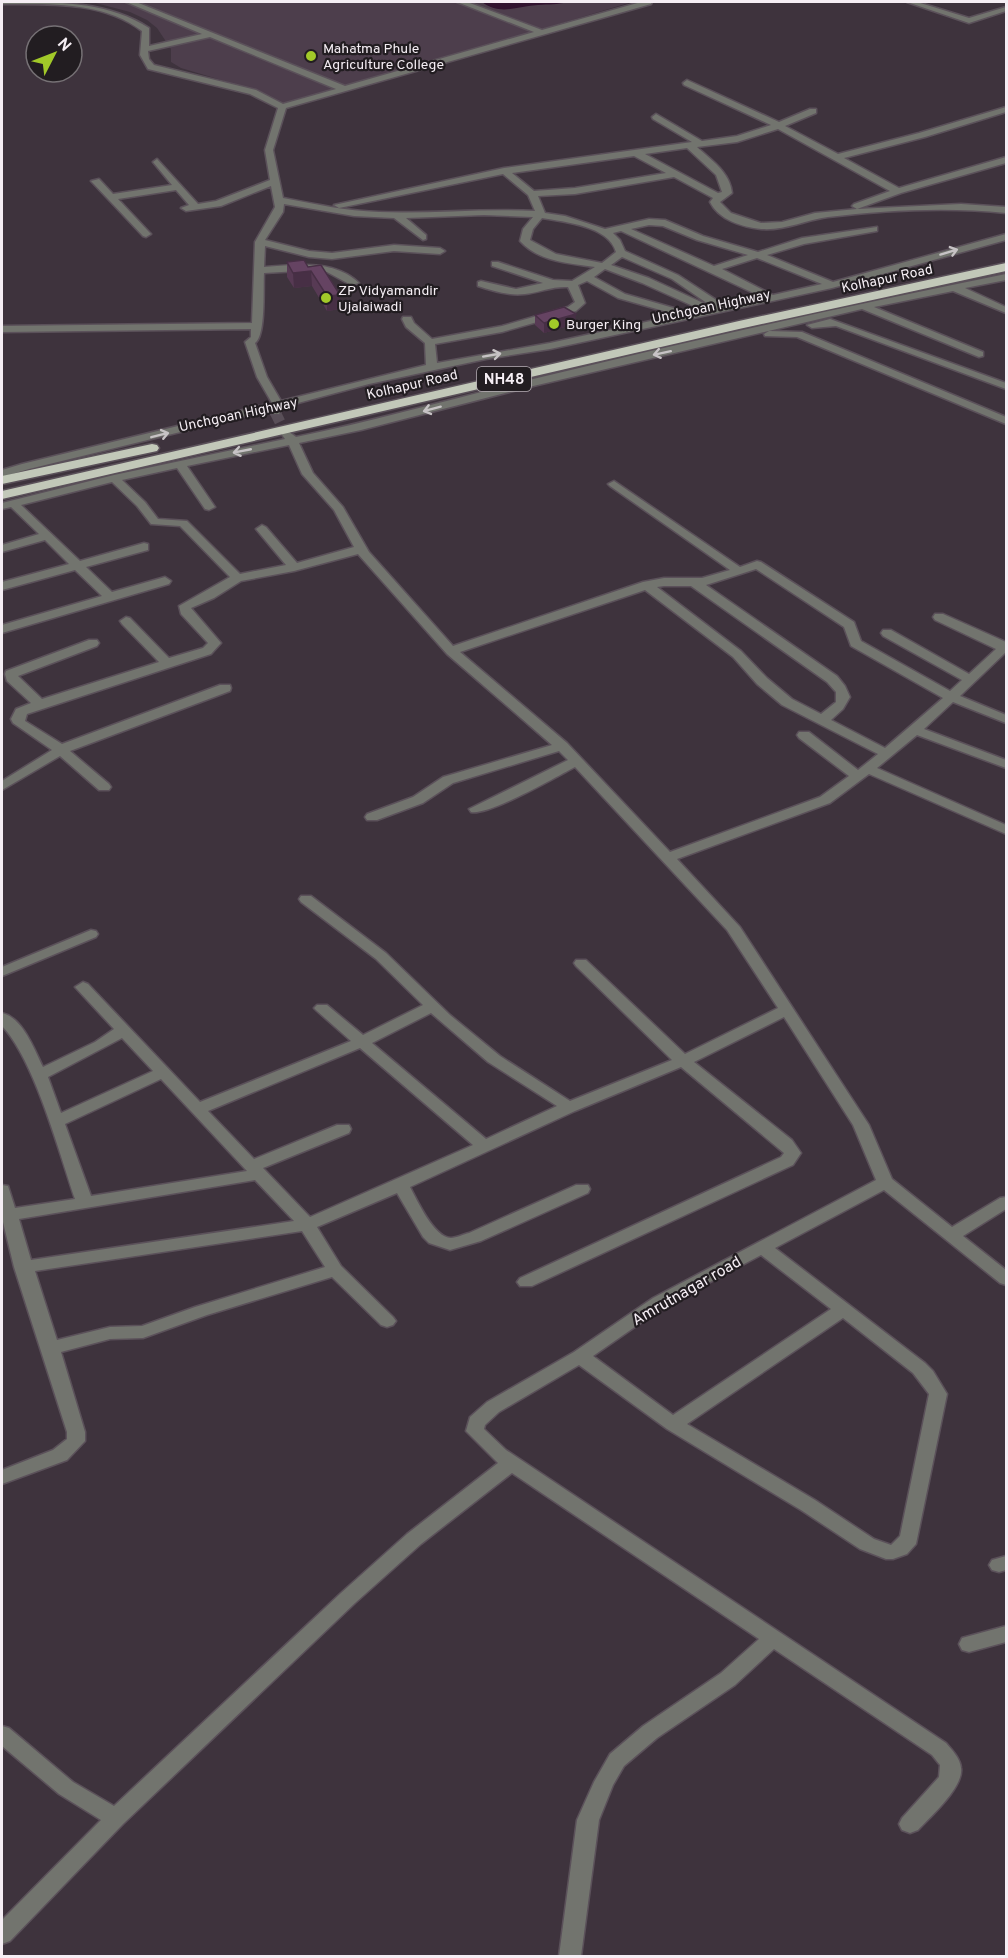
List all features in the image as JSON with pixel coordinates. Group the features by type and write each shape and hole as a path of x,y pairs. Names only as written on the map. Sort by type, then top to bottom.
{"highway":[{"name":"Unchgoan Highway","path":"2,480 297,417 654,333 1006,257"},
{"name":"Kolhapur Road","path":"9,503 717,330 1006,267"}],"street":[{"path":"2,2 69,3 116,12 134,19 146,30 143,57 151,67 253,92 282,107 648,2"},
{"path":"130,2 346,90"},
{"path":"461,2 543,33"},
{"path":"911,2 969,21 1006,9"},
{"path":"144,49 209,35"},
{"path":"687,82 778,125 898,191"},
{"path":"276,408 250,342 256,338 258,326 260,242 262,233 275,218 279,200 269,150 281,117 282,107"},
{"path":"837,158 1006,109"},
{"path":"321,207 352,203 504,171 750,136 813,111"},
{"path":"656,117 701,144"},
{"path":"689,145 723,177 728,186 727,193 718,197 715,202 716,207 727,214 813,216 949,207 1006,210"},
{"path":"634,152 718,197"},
{"path":"837,213 898,191 1006,160"},
{"path":"157,162 179,187 191,207 218,204 274,182"},
{"path":"504,171 532,194 541,214"},
{"path":"532,194 575,191 674,174"},
{"path":"96,181 146,234"},
{"path":"111,197 179,187"},
{"path":"279,200 378,215 495,211 541,214 606,232 615,240 621,253 675,277 717,310"},
{"path":"541,214 530,224 526,235 525,241 530,246 559,258 604,266 717,310"},
{"path":"396,215 423,237"},
{"path":"606,232 657,221 700,238 725,243 758,255 832,285"},
{"path":"623,228 772,298"},
{"path":"713,269 818,238 874,229"},
{"path":"2,474 26,466 276,408 368,381 555,345 832,285 1006,237"},
{"path":"260,242 309,254 332,256 394,248 440,250"},
{"path":"495,264 552,283 573,284 588,277 621,253"},
{"path":"258,270 317,267 330,270 354,284"},
{"path":"588,277 594,283 618,293 691,316"},
{"path":"2,513 9,503 114,478 289,437 361,427 527,384 692,347 817,315 1006,277"},
{"path":"481,284 510,293 526,293 552,283"},
{"path":"406,319 430,342 481,335 572,309 580,303 574,292 573,284"},
{"path":"956,288 1006,310"},
{"path":"864,306 979,354"},
{"path":"692,347 786,333 822,323 839,324 1006,386"},
{"path":"2,329 258,326"},
{"path":"531,329 555,345"},
{"path":"786,333 798,334 1006,422"},
{"path":"430,342 432,367"},
{"path":"289,437 308,474 339,509 361,549 451,651 562,746 733,927 861,1125 885,1182 1006,1279"},
{"path":"180,464 209,507"},
{"path":"114,478 141,504 155,522 183,523 237,578"},
{"path":"614,484 738,571"},
{"path":"9,503 110,597"},
{"path":"262,529 294,567"},
{"path":"2,549 46,536"},
{"path":"2,586 144,547"},
{"path":"104,787 60,749 25,727 18,719 21,712 207,651 215,643 185,611 185,606 210,595 237,578 294,567 361,549"},
{"path":"451,651 647,585 703,582 758,565 850,625 855,643 948,697 1006,719"},
{"path":"2,629 165,581"},
{"path":"692,581 832,679 842,689 844,697 842,703 821,721"},
{"path":"647,585 738,654 787,702 887,754"},
{"path":"668,858 825,800 887,754 1005,647 939,616"},
{"path":"126,621 167,663"},
{"path":"886,633 969,679"},
{"path":"40,704 12,678 11,674 93,643"},
{"path":"881,658 909,646"},
{"path":"2,786 45,761 60,749 225,688"},
{"path":"915,730 1006,764"},
{"path":"804,735 863,773 1006,830"},
{"path":"372,817 418,800 448,780 562,746"},
{"path":"476,809 508,796 577,761"},
{"path":"306,900 381,956 432,1006 494,1059 569,1107"},
{"path":"2,972 91,934"},
{"path":"526,1282 722,1193 792,1157 794,1153 786,1144 683,1061 581,963"},
{"path":"83,987 307,1225 335,1270 387,1321"},
{"path":"198,1109 361,1042 432,1006"},
{"path":"322,1008 484,1146"},
{"path":"22,1267 307,1225 569,1107 683,1061 787,1010"},
{"path":"2,1018 19,1035 39,1075 85,1203"},
{"path":"39,1075 100,1045 124,1029"},
{"path":"56,1122 163,1072"},
{"path":"8,1215 85,1203 256,1170 343,1129"},
{"name":"Amrutnagar road","path":"512,1463 499,1455 475,1431 476,1422 493,1407 580,1356 659,1302 885,1182"},
{"path":"400,1185 429,1233 435,1239 450,1244 475,1237 582,1189"},
{"path":"2,1190 22,1267 52,1348 76,1432 76,1441 60,1455 2,1477"},
{"path":"952,1235 1006,1202"},
{"path":"580,1356 673,1424 808,1504 867,1544 886,1552 900,1549 909,1539 938,1394 919,1368 762,1247"},
{"path":"52,1348 110,1333 143,1332 201,1311 335,1270"},
{"path":"673,1424 844,1309"},
{"path":"2,1934 116,1818 405,1547 512,1463 939,1749 951,1768 949,1779 910,1824"},
{"path":"969,1644 1006,1634"},
{"path":"570,1956 588,1820 604,1782 617,1760 650,1732 728,1679 772,1639"},
{"path":"2,1734 66,1788 116,1818"}],"shaded area":[{"name":"Mahatma Phule Agriculture College","path":"92,2 632,2 282,107 254,90 181,68 171,62 171,49 157,28 147,20 130,12"},
{"path":"482,2 567,2 496,9"}],"building":[{"path":"304,260 308,267 321,265 340,295 327,296 311,271 293,273 287,262"},
{"path":"564,307 576,314 544,323 535,315"}],"tunnel":[{"path":"275,412 285,432"}],"place":[{"name":"Mahatma Phule Agriculture College","path":"311,56"},
{"name":"ZP Vidyamandir Ujalaiwadi","path":"326,298"},
{"name":"Burger King","path":"554,324"}]}
